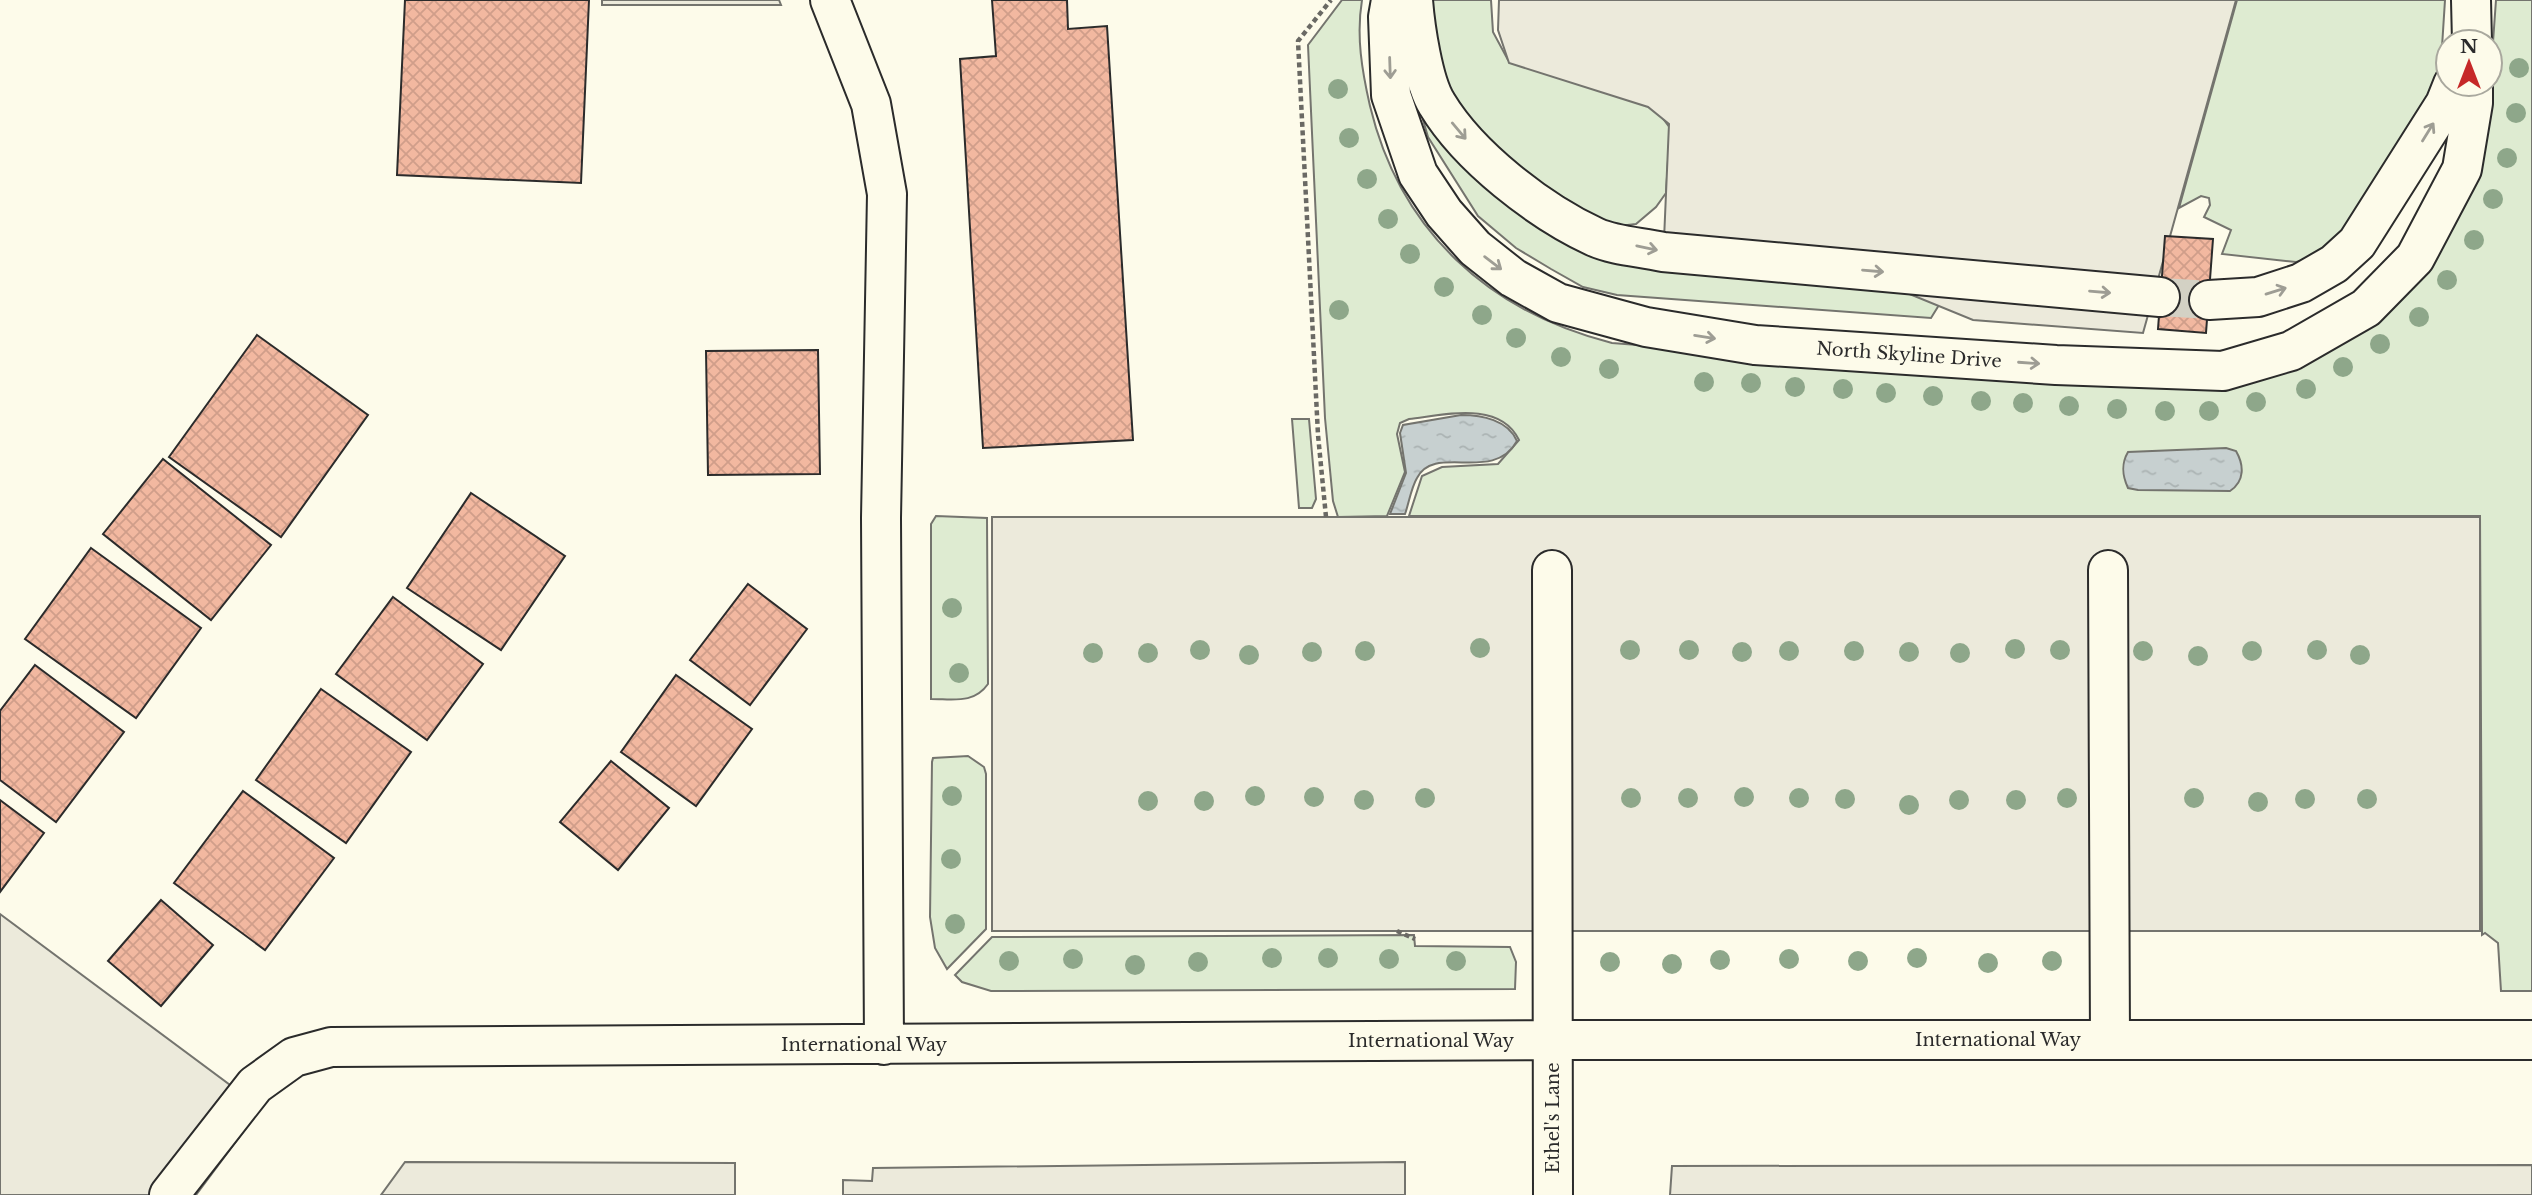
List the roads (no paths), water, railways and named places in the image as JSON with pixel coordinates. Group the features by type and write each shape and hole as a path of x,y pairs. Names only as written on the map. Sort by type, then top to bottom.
{"street":[{"path":"830,0 871,104 887,194 881,518 884,1045"},
{"name":"North Skyline Drive","path":"1391,0 1391,95 1418,174 1444,213 1475,248 1513,278 1558,303 1646,327 1755,345 2056,365 2223,371 2291,351 2366,308 2415,258 2462,169 2473,98"},
{"path":"1413,0 1416,32 1436,103 1485,162 1534,202 1597,238 1663,252 2160,297"},
{"path":"2465,28 2470,0"},
{"path":"2470,0 2471,28"},
{"path":"2209,300 2258,297 2301,283 2334,264 2357,243 2447,98"},
{"name":"Ethel's Lane","path":"1552,570 1553,1195"},
{"path":"2108,570 2110,1040"},
{"name":"International Way","path":"169,1195 256,1085 294,1057 331,1047 1553,1040 2532,1040"}],"water":[{"path":"1461,415 1494,420 1507,428 1517,441 1507,454 1494,460 1450,462 1425,468 1415,482 1405,514 1390,514 1406,473 1400,433 1403,425"},
{"path":"2226,448 2236,451 2242,467 2241,478 2230,491 2138,490 2128,488 2126,483 2123,465 2128,452"}],"tunnel":[{"path":"2160,297 2209,300"}]}
